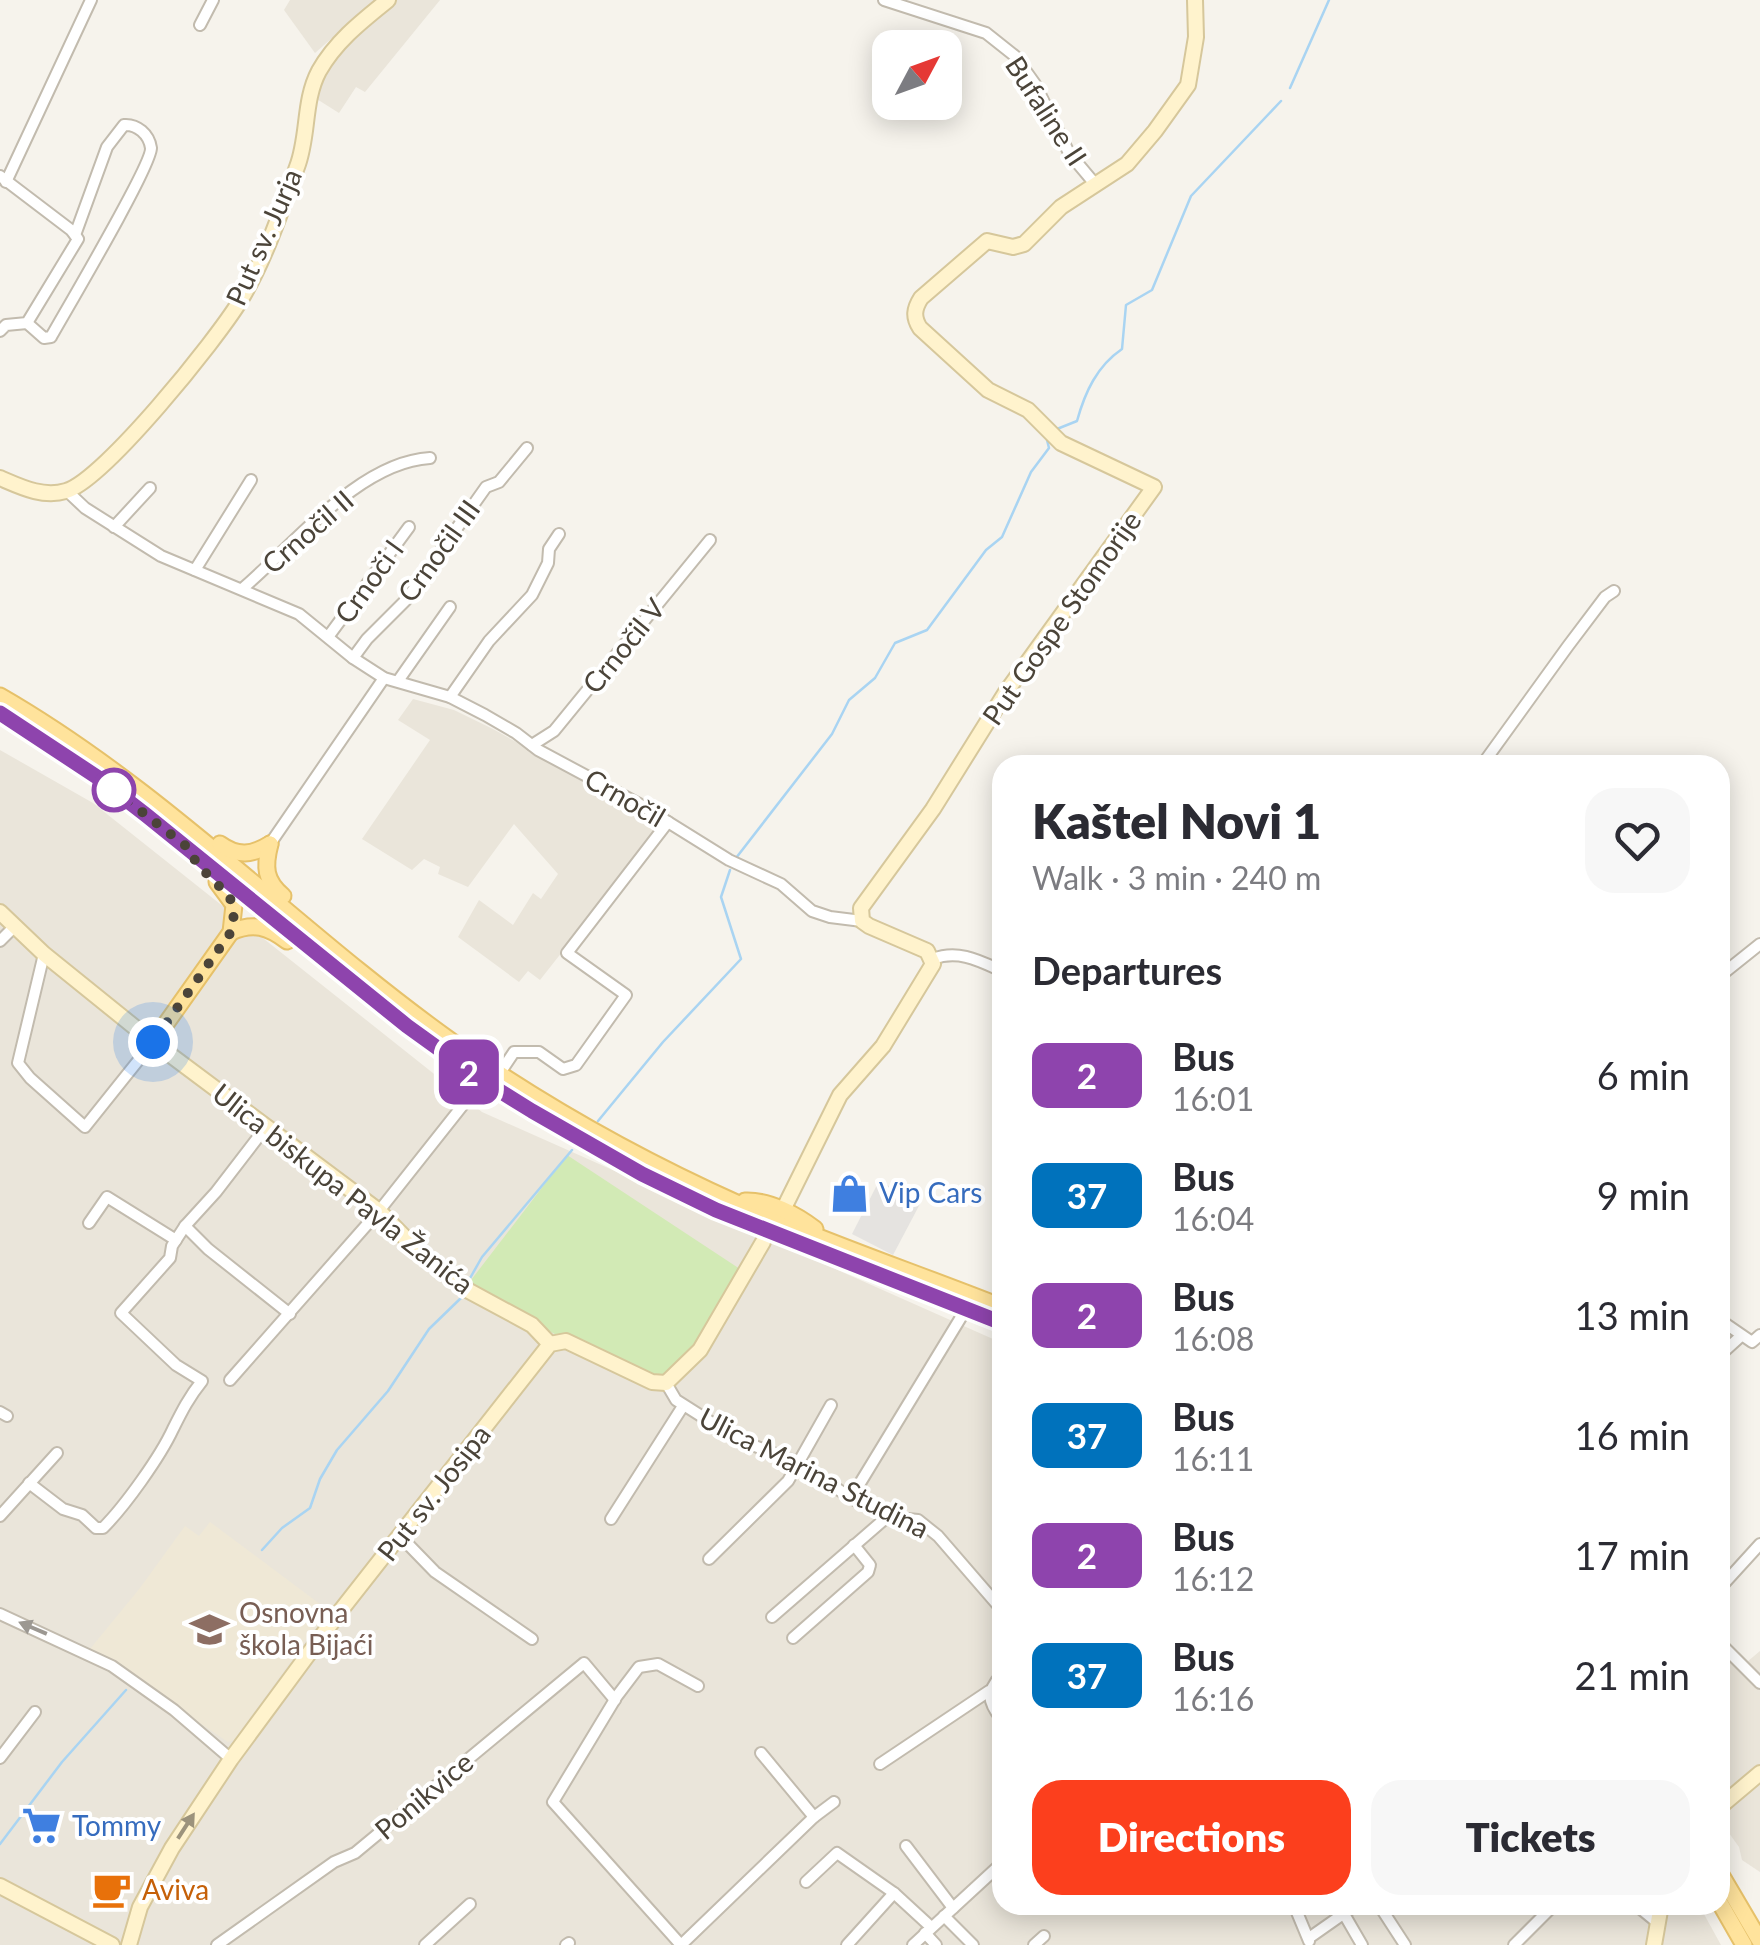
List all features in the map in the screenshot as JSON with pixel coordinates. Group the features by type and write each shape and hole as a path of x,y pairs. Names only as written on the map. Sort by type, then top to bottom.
{"main road":[{"path":"0,696 59,732 188,829 450,1040 576,1121 738,1204 992,1303"},
{"path":"0,713 97,777 407,1026 482,1080 635,1170 716,1210 992,1319"},
{"path":"188,829 204,832 231,852 248,854 270,844"},
{"path":"270,844 266,872 270,885 291,903 299,920"},
{"path":"153,1042 231,932 234,904 196,863 191,850"},
{"path":"231,932 257,926 288,942 304,944"},
{"path":"738,1204 753,1200 783,1210 808,1224 824,1240"},
{"path":"716,1210 730,1227 763,1242 844,1272 874,1274"},
{"path":"1730,1889 1760,1940"},
{"path":"1726,1915 1744,1945"}],"street":[{"path":"27,323 78,240 3,179 91,0"},
{"path":"200,25 213,0"},
{"name":"Put sv. Jurja","path":"67,491 115,454 169,394 240,300 300,161 308,104 320,69 354,28 388,0"},
{"name":"Bufaline II","path":"884,0 986,33 1015,56 1035,84 1069,153 1095,184"},
{"name":"Put Gospe Stomorije","path":"862,921 861,908 868,894 933,809 1006,692 1154,487 1061,443 1028,410 988,390 920,328 914,315 921,298 987,240 1013,247 1024,244 1060,207 1127,164 1188,85 1196,37 1195,0"},
{"path":"0,332 6,325 27,323 44,338 51,337 148,159 151,147 143,131 133,124 124,124 107,147 75,235"},
{"name":"Crnočil III","path":"353,658 367,638 406,600 486,487 498,482 527,448"},
{"name":"Crnočil II","path":"242,589 283,555 310,524 362,485 408,459 430,458"},
{"path":"0,478 35,492 67,491"},
{"path":"195,570 252,480"},
{"path":"114,526 150,488"},
{"name":"Crnoči l","path":"67,491 84,508 160,556 299,614 384,678"},
{"name":"Crnoči l","path":"328,637 409,527"},
{"path":"450,697 489,641 532,595 548,563 549,549 559,534"},
{"name":"Crnočil V","path":"532,745 554,731 710,540"},
{"path":"1489,755 1568,646 1614,591"},
{"path":"398,681 450,608"},
{"path":"270,844 384,678"},
{"name":"Crnočil","path":"384,678 450,697 729,860 781,884 812,911 862,921"},
{"path":"500,1073 514,1052 539,1052 563,1069 576,1065 626,995 567,953 668,822"},
{"name":"Ulica biskupa Pavla Žanića","path":"0,912 44,954 153,1042 379,1211 421,1254 468,1290 532,1325 550,1344"},
{"path":"783,1210 840,1095 883,1046 931,972 933,959 928,951 862,921"},
{"path":"0,941 14,926"},
{"path":"1730,968 1760,944"},
{"path":"44,954 18,1063 84,1127 153,1042"},
{"path":"933,959 956,954 992,966"},
{"path":"230,1380 379,1211 482,1080"},
{"path":"29,1483 63,1509 82,1515 96,1528 104,1528 169,1436 186,1401 202,1381 176,1365 121,1312 170,1258 185,1226 266,1128"},
{"path":"89,1223 107,1197 176,1240"},
{"path":"185,1226 290,1314"},
{"path":"550,1344 566,1341 652,1382 666,1384 700,1350 763,1242"},
{"path":"851,1498 966,1309"},
{"path":"1730,1328 1752,1342 1760,1335"},
{"path":"1730,1346 1741,1336"},
{"name":"Put sv. Josipa","path":"129,1945 140,1908 172,1848 230,1759 338,1614 550,1344"},
{"name":"Ulica Marina Studina","path":"666,1384 683,1406 739,1440 797,1462 888,1517 918,1520 938,1536 992,1598"},
{"path":"709,1559 788,1481 831,1405"},
{"path":"612,1520 683,1406"},
{"path":"0,1516 57,1453"},
{"path":"772,1617 888,1517"},
{"path":"401,1537 435,1572 532,1640"},
{"path":"1730,1577 1760,1544"},
{"path":"794,1638 868,1572 870,1565 854,1546"},
{"path":"0,1614 66,1642 128,1677 174,1710 230,1759"},
{"path":"1730,1652 1760,1683"},
{"name":"Ponikvice","path":"217,1945 334,1862 355,1853 584,1663 615,1700"},
{"path":"698,1686 658,1664 639,1667 553,1802 681,1945 834,1802"},
{"path":"880,1764 992,1687"},
{"path":"989,1691 992,1705"},
{"path":"0,1758 35,1712"},
{"path":"761,1753 814,1818"},
{"path":"1730,1798 1760,1773"},
{"path":"906,1846 973,1945"},
{"path":"806,1882 837,1853 894,1894 928,1930 936,1945"},
{"path":"913,1945 992,1872"},
{"path":"0,1887 112,1945"},
{"path":"847,1945 894,1894"},
{"path":"425,1945 470,1904"},
{"path":"1298,1915 1309,1942 1343,1915"},
{"path":"1345,1915 1362,1945"},
{"path":"1386,1915 1405,1945"},
{"path":"1514,1945 1544,1915"},
{"path":"1648,1915 1658,1924"},
{"path":"1654,1945 1659,1915"},
{"path":"1034,1945 1044,1936"}],"shaded area":[{"path":"290,0 375,0 315,53 284,10"},
{"path":"393,0 440,0 365,92 356,87 339,113 312,96 326,64"},
{"path":"413,699 454,710 493,729 663,824 540,980 528,971 519,982 458,937 479,900 513,925 533,893 541,899 558,874 514,824 468,887 438,874 440,867 424,859 412,870 362,839 430,740 398,720"},
{"path":"0,750 93,803 482,1112 992,1339 992,1915 1704,1915 1721,1945 0,1945"},
{"path":"879,1181 921,1202 893,1255 852,1234"},
{"name":"Osnovna škola Bijaći","path":"210,1522 328,1610 234,1740 228,1742 90,1649 185,1526 199,1536"},
{"path":"1730,1645 1747,1662 1760,1651 1760,1872 1742,1860 1730,1834"}],"green space":[{"path":"567,1155 743,1271 686,1361 667,1379 646,1375 594,1354 468,1284"}],"waterway":[{"path":"1290,88 1329,0"},
{"path":"1057,429 1077,421 1093,380 1122,349 1126,305 1152,290 1191,196 1281,101"},
{"path":"736,858 832,734 849,700 875,678 895,643 927,630 986,550 1002,537 1031,472 1049,448 1047,440"},
{"path":"598,1121 663,1042 741,959 721,897 730,870"},
{"path":"469,1280 482,1257 572,1150"},
{"path":"262,1550 282,1528 310,1508 320,1479 337,1450 388,1391 429,1329 462,1297"},
{"path":"0,1844 62,1762 126,1690"}],"bus line":[{"name":"2","path":"0,713 97,777 441,1052 532,1111 662,1185 716,1210 992,1319"}],"place":[{"name":"Vip Cars","path":"849,1193"},
{"name":"Osnovna škola Bijaći","path":"209,1629"},
{"name":"Tommy","path":"42,1826"},
{"name":"Aviva","path":"112,1890"}],"route":[{"path":"114,790 191,850 196,863 224,888 234,904 231,932 153,1042"}]}
